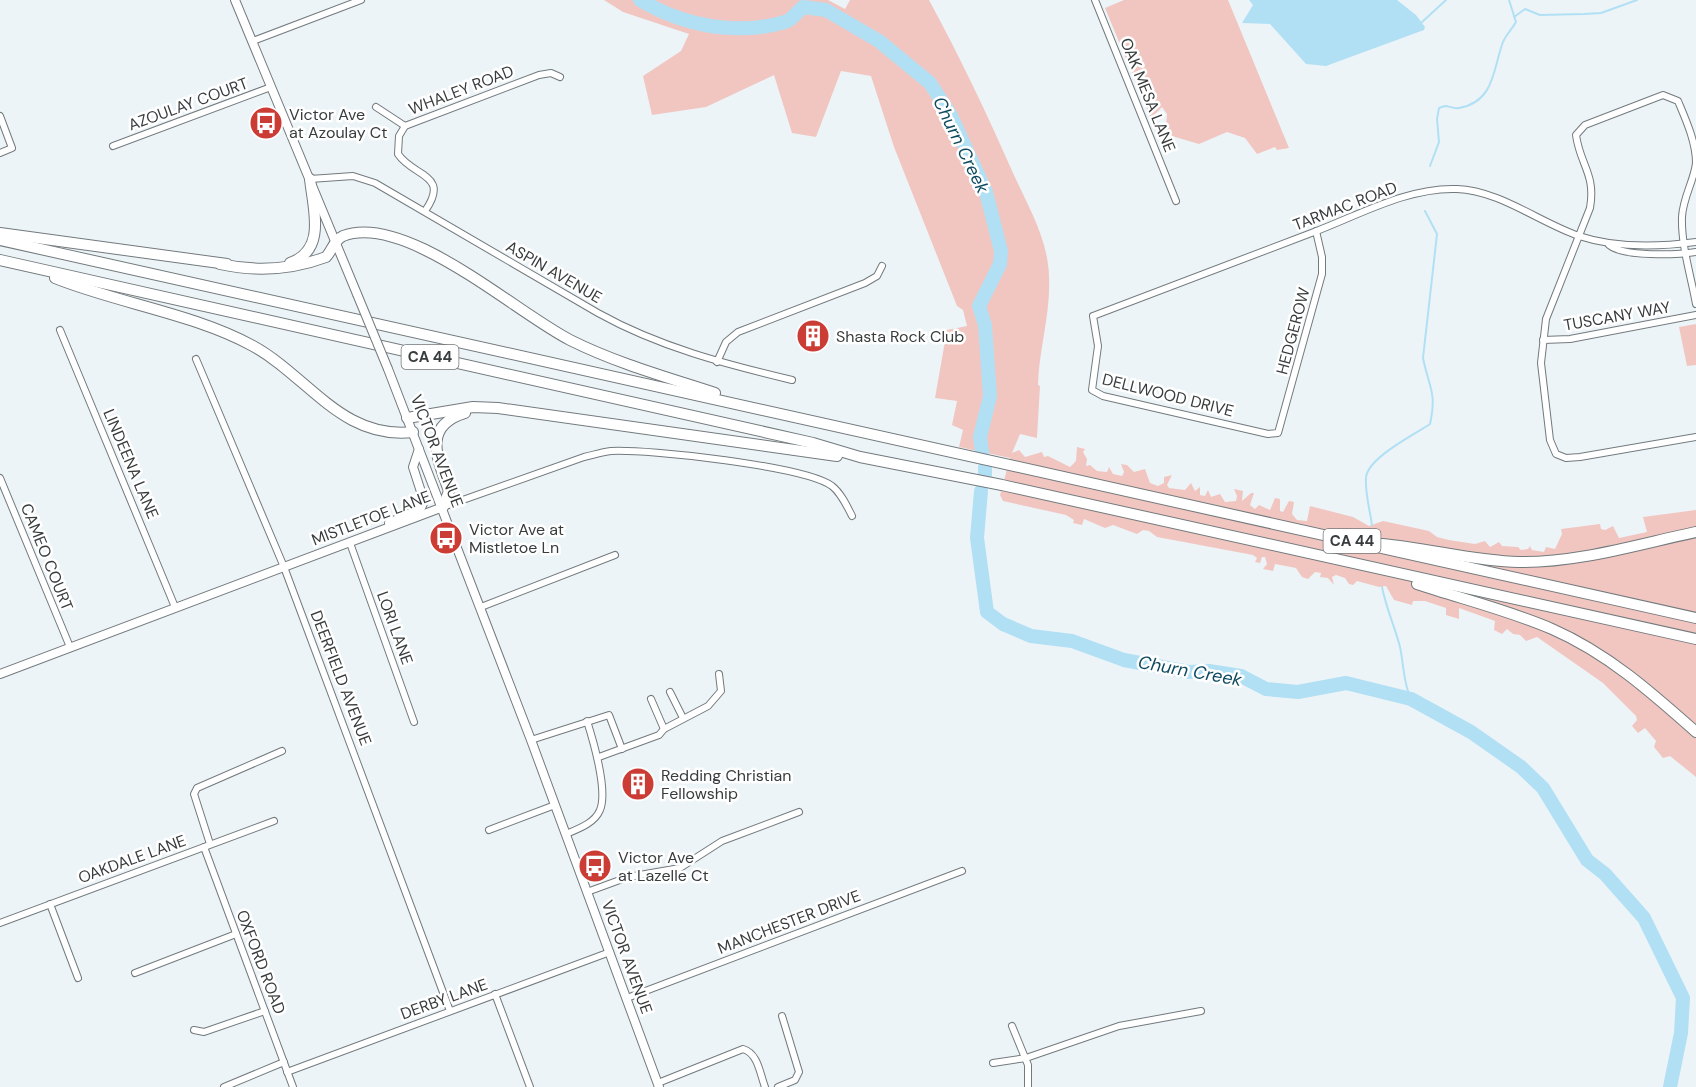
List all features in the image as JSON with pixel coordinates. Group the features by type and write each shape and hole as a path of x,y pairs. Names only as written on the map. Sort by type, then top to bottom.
{"highway":[{"path":"220,264 279,264 295,261 307,252 315,237 310,179"},
{"path":"0,233 262,270 295,266 326,257 336,242 344,236 376,235 421,247 567,338 630,366 728,397 746,406"},
{"name":"CA 44","path":"0,240 1696,618"},
{"name":"CA 44","path":"0,260 813,443 860,457 1002,485 1696,639"},
{"path":"30,267 56,279 241,340 274,360 364,428 390,434 413,432"},
{"path":"407,418 473,407 498,408 757,443 842,457 860,457"},
{"path":"443,507 449,494 435,452 441,428 454,416 498,408"},
{"path":"1350,540 1486,560 1534,561 1586,555 1696,532"},
{"path":"1389,572 1424,586 1529,620 1577,641 1632,676 1696,732"}],"main road":[{"name":"VICTOR AVENUE","path":"236,0 443,507 658,1085"},
{"path":"384,530 388,524 422,507 424,497 413,467 419,449"},
{"name":"MISTLETOE LANE","path":"0,674 443,507"}],"street":[{"path":"253,42 361,0"},
{"name":"OAK MESA LANE","path":"1095,0 1176,201"},
{"name":"WHALEY ROAD","path":"425,211 433,197 434,185 427,176 406,164 398,154 399,136 405,126 539,75 551,73 560,77"},
{"name":"AZOULAY COURT","path":"113,146 271,87"},
{"name":"TUSCANY WAY","path":"1685,243 1682,215 1696,163 1695,149 1678,101 1672,96 1664,95 1585,125 1576,135 1591,177 1593,192 1590,208 1545,319 1541,363 1550,440 1556,454 1566,458 1696,437"},
{"path":"376,107 405,126"},
{"path":"0,116 12,148 0,153"},
{"name":"ASPIN AVENUE","path":"310,179 359,176 425,211 603,317 676,349 717,362 792,380"},
{"name":"TARMAC ROAD","path":"1093,316 1420,192 1455,188 1486,195 1578,236 1609,244 1696,242"},
{"name":"HEDGEROW","path":"1276,434 1280,431 1321,279 1322,257 1316,231"},
{"path":"1685,243 1696,304"},
{"name":"TARMAC ROAD","path":"1609,244 1616,251 1696,252"},
{"path":"717,362 726,342 738,332 865,283 877,276 882,266"},
{"name":"TUSCANY WAY","path":"1543,340 1570,339 1696,315"},
{"name":"DELLWOOD DRIVE","path":"1093,316 1098,346 1091,387 1094,393 1276,434"},
{"name":"LINDEENA LANE","path":"60,330 176,608"},
{"name":"DEERFIELD AVENUE","path":"196,359 284,567 450,1011"},
{"name":"MISTLETOE LANE","path":"443,507 584,457 603,452 628,451 666,453 807,475 834,487 852,516"},
{"name":"CAMEO COURT","path":"0,478 70,647"},
{"name":"LORI LANE","path":"350,543 414,722"},
{"path":"481,607 615,555"},
{"path":"599,757 659,735 664,729 708,706 721,691 719,674"},
{"path":"670,692 683,718"},
{"path":"651,699 664,729"},
{"path":"531,740 609,715 622,749"},
{"path":"566,834 595,818 601,809 599,757 587,721"},
{"name":"OXFORD ROAD","path":"282,751 196,788 194,794 207,846 236,934 293,1087"},
{"path":"489,830 555,805"},
{"path":"587,892 627,877 680,868 722,841 799,812"},
{"name":"OAKDALE LANE","path":"0,923 274,821"},
{"name":"MANCHESTER DRIVE","path":"627,998 962,871"},
{"path":"50,904 78,978"},
{"path":"135,973 236,934"},
{"name":"DERBY LANE","path":"287,1072 610,952"},
{"path":"495,994 530,1087"},
{"path":"194,1030 204,1032 265,1011"},
{"path":"993,1063 1026,1058 1119,1026 1201,1011"},
{"path":"778,1087 795,1080 799,1072 782,1016"},
{"path":"1012,1026 1028,1065 1028,1087"},
{"path":"658,1085 742,1049 749,1051 755,1059 765,1087"},
{"path":"224,1087 284,1062"}],"shaded area":[{"path":"604,0 828,0 845,9 850,0 929,0 973,86 1031,210 1048,262 1049,290 1039,371 1037,438 1020,434 1012,453 1019,450 1025,457 1042,452 1044,457 1048,456 1070,467 1076,461 1077,447 1085,449 1083,452 1087,459 1086,466 1090,465 1097,471 1107,472 1109,467 1113,474 1122,476 1124,472 1121,464 1127,465 1134,472 1145,469 1150,483 1158,486 1164,483 1164,477 1172,475 1167,485 1169,488 1185,490 1191,483 1195,491 1200,487 1200,495 1205,496 1208,490 1211,497 1220,494 1225,502 1236,501 1237,496 1234,489 1243,491 1242,501 1254,493 1250,505 1255,509 1259,505 1270,510 1275,498 1280,499 1280,511 1283,512 1289,501 1294,502 1292,514 1297,520 1307,521 1310,506 1353,517 1369,526 1383,521 1429,531 1437,537 1449,540 1475,544 1485,541 1490,547 1499,542 1502,546 1518,547 1521,550 1528,549 1530,546 1532,550 1544,552 1546,547 1555,549 1562,534 1561,529 1600,524 1601,529 1605,530 1613,526 1619,538 1647,532 1643,517 1696,510 1696,777 1670,756 1663,758 1654,747 1656,741 1645,728 1638,733 1632,726 1637,720 1636,716 1603,683 1537,637 1526,641 1520,635 1513,634 1507,629 1502,634 1494,630 1495,621 1459,608 1459,619 1446,615 1446,608 1425,601 1413,601 1412,605 1394,600 1386,586 1379,587 1357,581 1353,585 1349,584 1345,578 1336,575 1332,577 1334,585 1328,578 1320,577 1321,573 1315,572 1308,579 1302,577 1296,568 1275,564 1273,571 1263,569 1267,564 1265,557 1262,557 1260,563 1255,562 1257,558 1253,555 1157,537 1149,531 1143,530 1137,534 1113,525 1105,528 1084,519 1082,525 1073,523 1074,520 1066,515 1003,501 1000,495 1010,458 959,447 963,430 952,425 957,401 935,398 947,330 967,326 963,310 957,306 894,147 871,76 841,71 816,137 792,133 774,75 706,107 652,115 643,76 681,51 689,34 623,12"},
{"path":"1124,0 1228,0 1289,148 1277,150 1275,147 1257,154 1245,138 1227,132 1199,144 1172,136 1170,132 1165,135 1167,114 1162,107 1155,114 1154,126 1105,8"},
{"path":"1696,324 1696,365 1687,366 1679,327"}],"water":[{"path":"1249,0 1397,0 1416,15 1425,27 1424,30 1326,66 1306,64 1270,24 1242,23 1253,5"}],"waterway":[{"name":"Churn Creek","path":"640,0 692,22 729,28 767,26 785,22 803,7 826,10 879,41 930,83 950,114 986,192 1001,251 1000,264 979,306 985,325 990,396 980,437 982,452"},
{"path":"1421,23 1446,0"},
{"path":"1430,166 1439,142 1437,119 1439,108 1445,106 1459,108 1471,105 1480,99 1491,82 1503,42 1516,22 1509,0"},
{"path":"1514,17 1525,9 1540,15 1601,13 1637,0"},
{"path":"1372,525 1366,490 1368,470 1382,455 1430,424 1432,413 1431,390 1423,358 1437,234 1425,211"},
{"name":"Churn Creek","path":"985,467 985,475"},
{"name":"Churn Creek","path":"981,491 977,538 987,612 1003,624 1031,636 1072,641 1124,660 1189,672 1209,671 1241,676 1266,689 1298,692 1346,683 1411,699 1471,732 1521,767 1543,788 1587,860 1605,874 1644,918 1683,998 1681,1033 1670,1087"},
{"path":"1382,587 1400,647 1405,680 1411,699"}],"place":[{"name":"Victor Ave at Azoulay Ct","path":"266,123"},
{"name":"Shasta Rock Club","path":"813,336"},
{"name":"Victor Ave at Mistletoe Ln","path":"446,538"},
{"name":"Redding Christian Fellowship","path":"638,784"},
{"name":"Victor Ave at Lazelle Ct","path":"595,866"}]}
